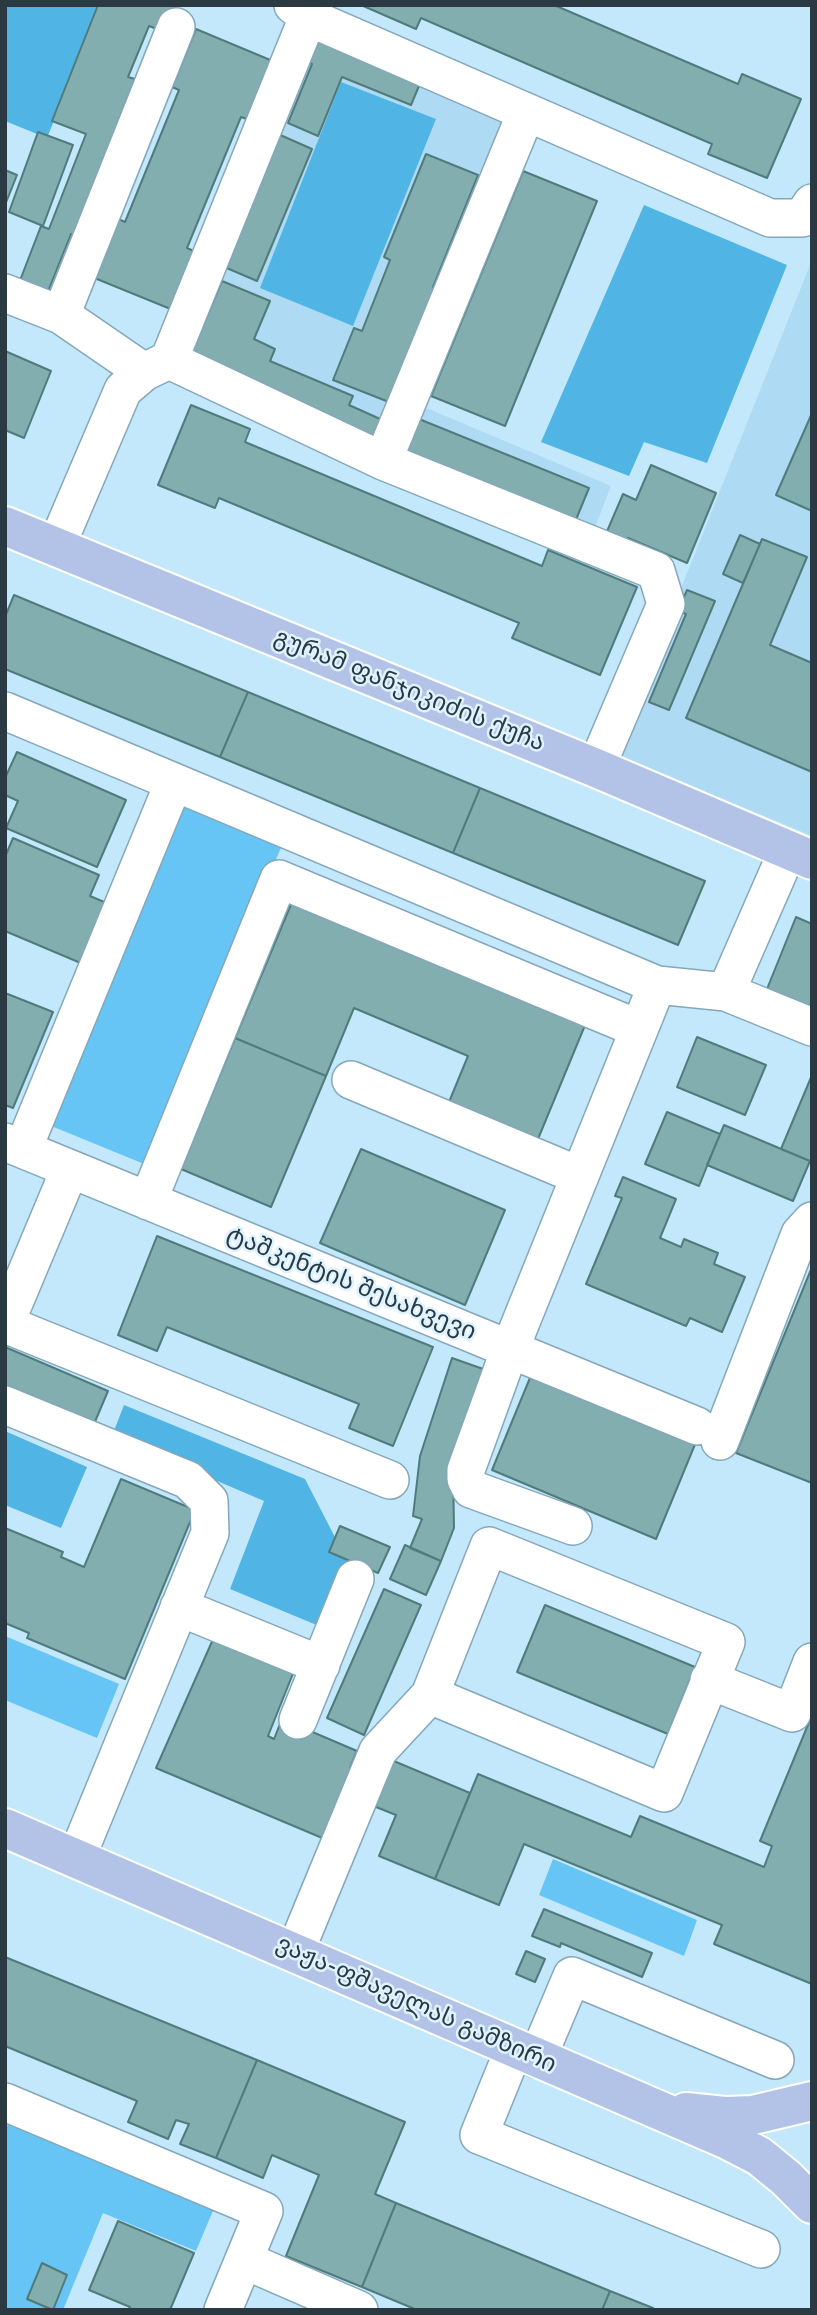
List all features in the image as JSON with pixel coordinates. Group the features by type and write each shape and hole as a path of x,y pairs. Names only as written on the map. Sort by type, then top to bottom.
{"main road":[{"name":"გურამ ფანჯიკიძის ქუჩა","path":"5,526 596,768 800,855"},
{"name":"ვაჟა-ფშაველას გამზირი","path":"5,1828 659,2110 759,2156 812,2204"},
{"path":"659,2110 725,2116 753,2115 812,2101"}],"street":[{"path":"56,547 123,390 156,366 300,11 769,218 802,218 812,202"},
{"path":"61,315 176,27"},
{"path":"383,461 526,113"},
{"path":"5,293 61,315 156,366 656,572 666,604 596,768"},
{"path":"5,711 657,985 726,992 812,1027"},
{"path":"14,1146 174,782"},
{"path":"726,992 800,855"},
{"path":"148,1201 279,879 639,1029"},
{"path":"573,1526 471,1489 466,1479 466,1470 510,1349 657,985"},
{"path":"351,1080 580,1176"},
{"name":"ტაშკენტის შესახვევი","path":"14,1146 510,1349 709,1434 800,1234 812,1221"},
{"path":"70,1168 5,1324 390,1480"},
{"path":"5,1405 188,1480 209,1501 210,1533 76,1859"},
{"path":"295,1952 378,1751 430,1695 489,1546 726,1642 664,1793 430,1695"},
{"path":"298,1720 355,1579"},
{"path":"180,1607 321,1665"},
{"path":"709,1680 792,1713 812,1662"},
{"path":"761,2249 479,2135 572,1976 775,2060"},
{"path":"5,2102 264,2211 223,2310"},
{"path":"244,2260 359,2310"}],"shaded area":[{"path":"5,5 100,7 47,138 5,121"},
{"path":"309,21 518,112 403,398 611,486 591,538 186,361"},
{"path":"341,82 436,119 353,326 260,288"},
{"path":"644,205 787,265 707,463 644,442 629,476 541,442"},
{"path":"812,260 812,836 615,754"},
{"path":"178,802 282,845 149,1166 44,1123"},
{"path":"124,1405 305,1479 354,1574 331,1631 230,1589 264,1501 112,1436"},
{"path":"5,1431 87,1467 61,1528 5,1505"},
{"path":"5,1636 119,1684 97,1738 5,1700"},
{"path":"553,1859 697,1920 684,1956 539,1895"},
{"path":"10,2120 215,2206 196,2251 103,2213 63,2310 5,2310 5,2131"}],"building":[{"path":"98,5 176,5 171,17 157,29 149,26 128,77 135,79 116,127 121,129 79,238 71,234 47,294 19,283 41,226 49,229 86,134 52,121"},
{"path":"361,5 554,5 738,84 742,74 801,99 767,178 708,154 712,144 421,18 416,29"},
{"path":"309,27 424,74 411,105 342,77 318,136 288,123 312,64 297,58"},
{"path":"196,29 275,62 252,121 241,117 187,248 196,252 173,310 92,277 116,218 125,222 179,90 172,87"},
{"path":"38,132 73,145 43,226 9,212"},
{"path":"278,134 312,149 257,281 222,266"},
{"path":"426,154 478,175 433,287 439,290 394,404 333,380 354,328 362,331 390,260 384,257"},
{"path":"5,170 17,175 5,205"},
{"path":"523,171 597,201 505,426 431,396"},
{"path":"222,281 270,301 254,339 275,349 270,361 353,396 349,405 389,423 379,445 190,356"},
{"path":"5,351 51,371 24,438 5,430"},
{"path":"191,405 250,429 245,442 542,566 548,550 637,587 600,675 512,638 519,623 219,498 215,508 158,485"},
{"path":"812,413 812,511 776,495"},
{"path":"419,419 589,488 575,522 404,453"},
{"path":"651,465 716,493 687,563 628,538 626,545 605,536 623,494 636,500"},
{"path":"740,535 760,544 743,583 723,574"},
{"path":"762,539 807,557 770,645 812,663 812,772 686,718"},
{"path":"687,590 715,601 669,710 649,702 686,614 678,611"},
{"path":"14,595 248,692 220,757 5,669 5,617"},
{"path":"248,692 480,788 453,853 220,757"},
{"path":"17,752 126,800 97,867 6,828 18,801 5,795 5,778"},
{"path":"480,788 705,881 678,945 453,853"},
{"path":"13,838 99,875 90,896 109,904 83,964 5,931 5,857"},
{"path":"295,895 588,1018 538,1139 449,1102 468,1056 354,1008 326,1076 235,1038"},
{"path":"796,917 812,924 812,1007 767,989"},
{"path":"5,993 53,1012 13,1108 5,1105"},
{"path":"697,1037 766,1065 745,1115 677,1087"},
{"path":"235,1038 326,1076 271,1207 181,1169"},
{"path":"812,1075 812,1156 810,1161 781,1149"},
{"path":"667,1112 720,1134 699,1186 645,1164"},
{"path":"724,1125 810,1161 793,1201 707,1165"},
{"path":"361,1149 505,1210 465,1305 320,1243"},
{"path":"623,1177 676,1199 660,1238 681,1247 684,1239 718,1253 714,1264 745,1277 722,1332 690,1318 686,1326 586,1284 622,1198 615,1196"},
{"path":"157,1236 433,1347 393,1446 349,1428 359,1404 167,1327 157,1351 118,1335"},
{"path":"812,1267 812,1483 736,1453"},
{"path":"5,1347 108,1391 94,1424 5,1386"},
{"path":"452,1358 486,1370 453,1467 454,1528 441,1561 410,1548 422,1519 413,1516 420,1456"},
{"path":"532,1373 696,1442 656,1539 492,1470"},
{"path":"121,1479 195,1510 125,1679 27,1638 29,1633 5,1623 5,1528 63,1552 61,1557 84,1567"},
{"path":"340,1526 390,1547 378,1573 329,1552"},
{"path":"405,1545 441,1561 426,1595 390,1579"},
{"path":"384,1589 421,1605 364,1735 327,1718"},
{"path":"545,1605 695,1667 668,1734 517,1672"},
{"path":"214,1637 294,1671 268,1736 274,1739 282,1719 357,1751 350,1768 356,1770 327,1840 156,1768"},
{"path":"812,1715 812,1984 714,1944 722,1925 524,1844 499,1905 435,1879 478,1774 631,1837 640,1816 764,1867 772,1846 760,1841"},
{"path":"389,1759 470,1793 435,1879 379,1856 396,1815 371,1805"},
{"path":"544,1909 652,1953 642,1977 561,1943 560,1947 532,1936"},
{"path":"526,1951 545,1959 535,1982 516,1974"},
{"path":"5,1957 257,2060 216,2158 180,2144 189,2124 176,2120 168,2139 128,2122 137,2101 5,2046"},
{"path":"257,2060 405,2122 375,2194 396,2203 362,2287 286,2256 319,2175 272,2155 263,2178 216,2158"},
{"path":"396,2203 610,2291 602,2310 417,2310 362,2287"},
{"path":"118,2221 194,2253 170,2310 128,2310 130,2307 89,2290"},
{"path":"42,2263 67,2275 53,2310 27,2299"},
{"path":"610,2291 653,2308 656,2310 602,2310"}]}
